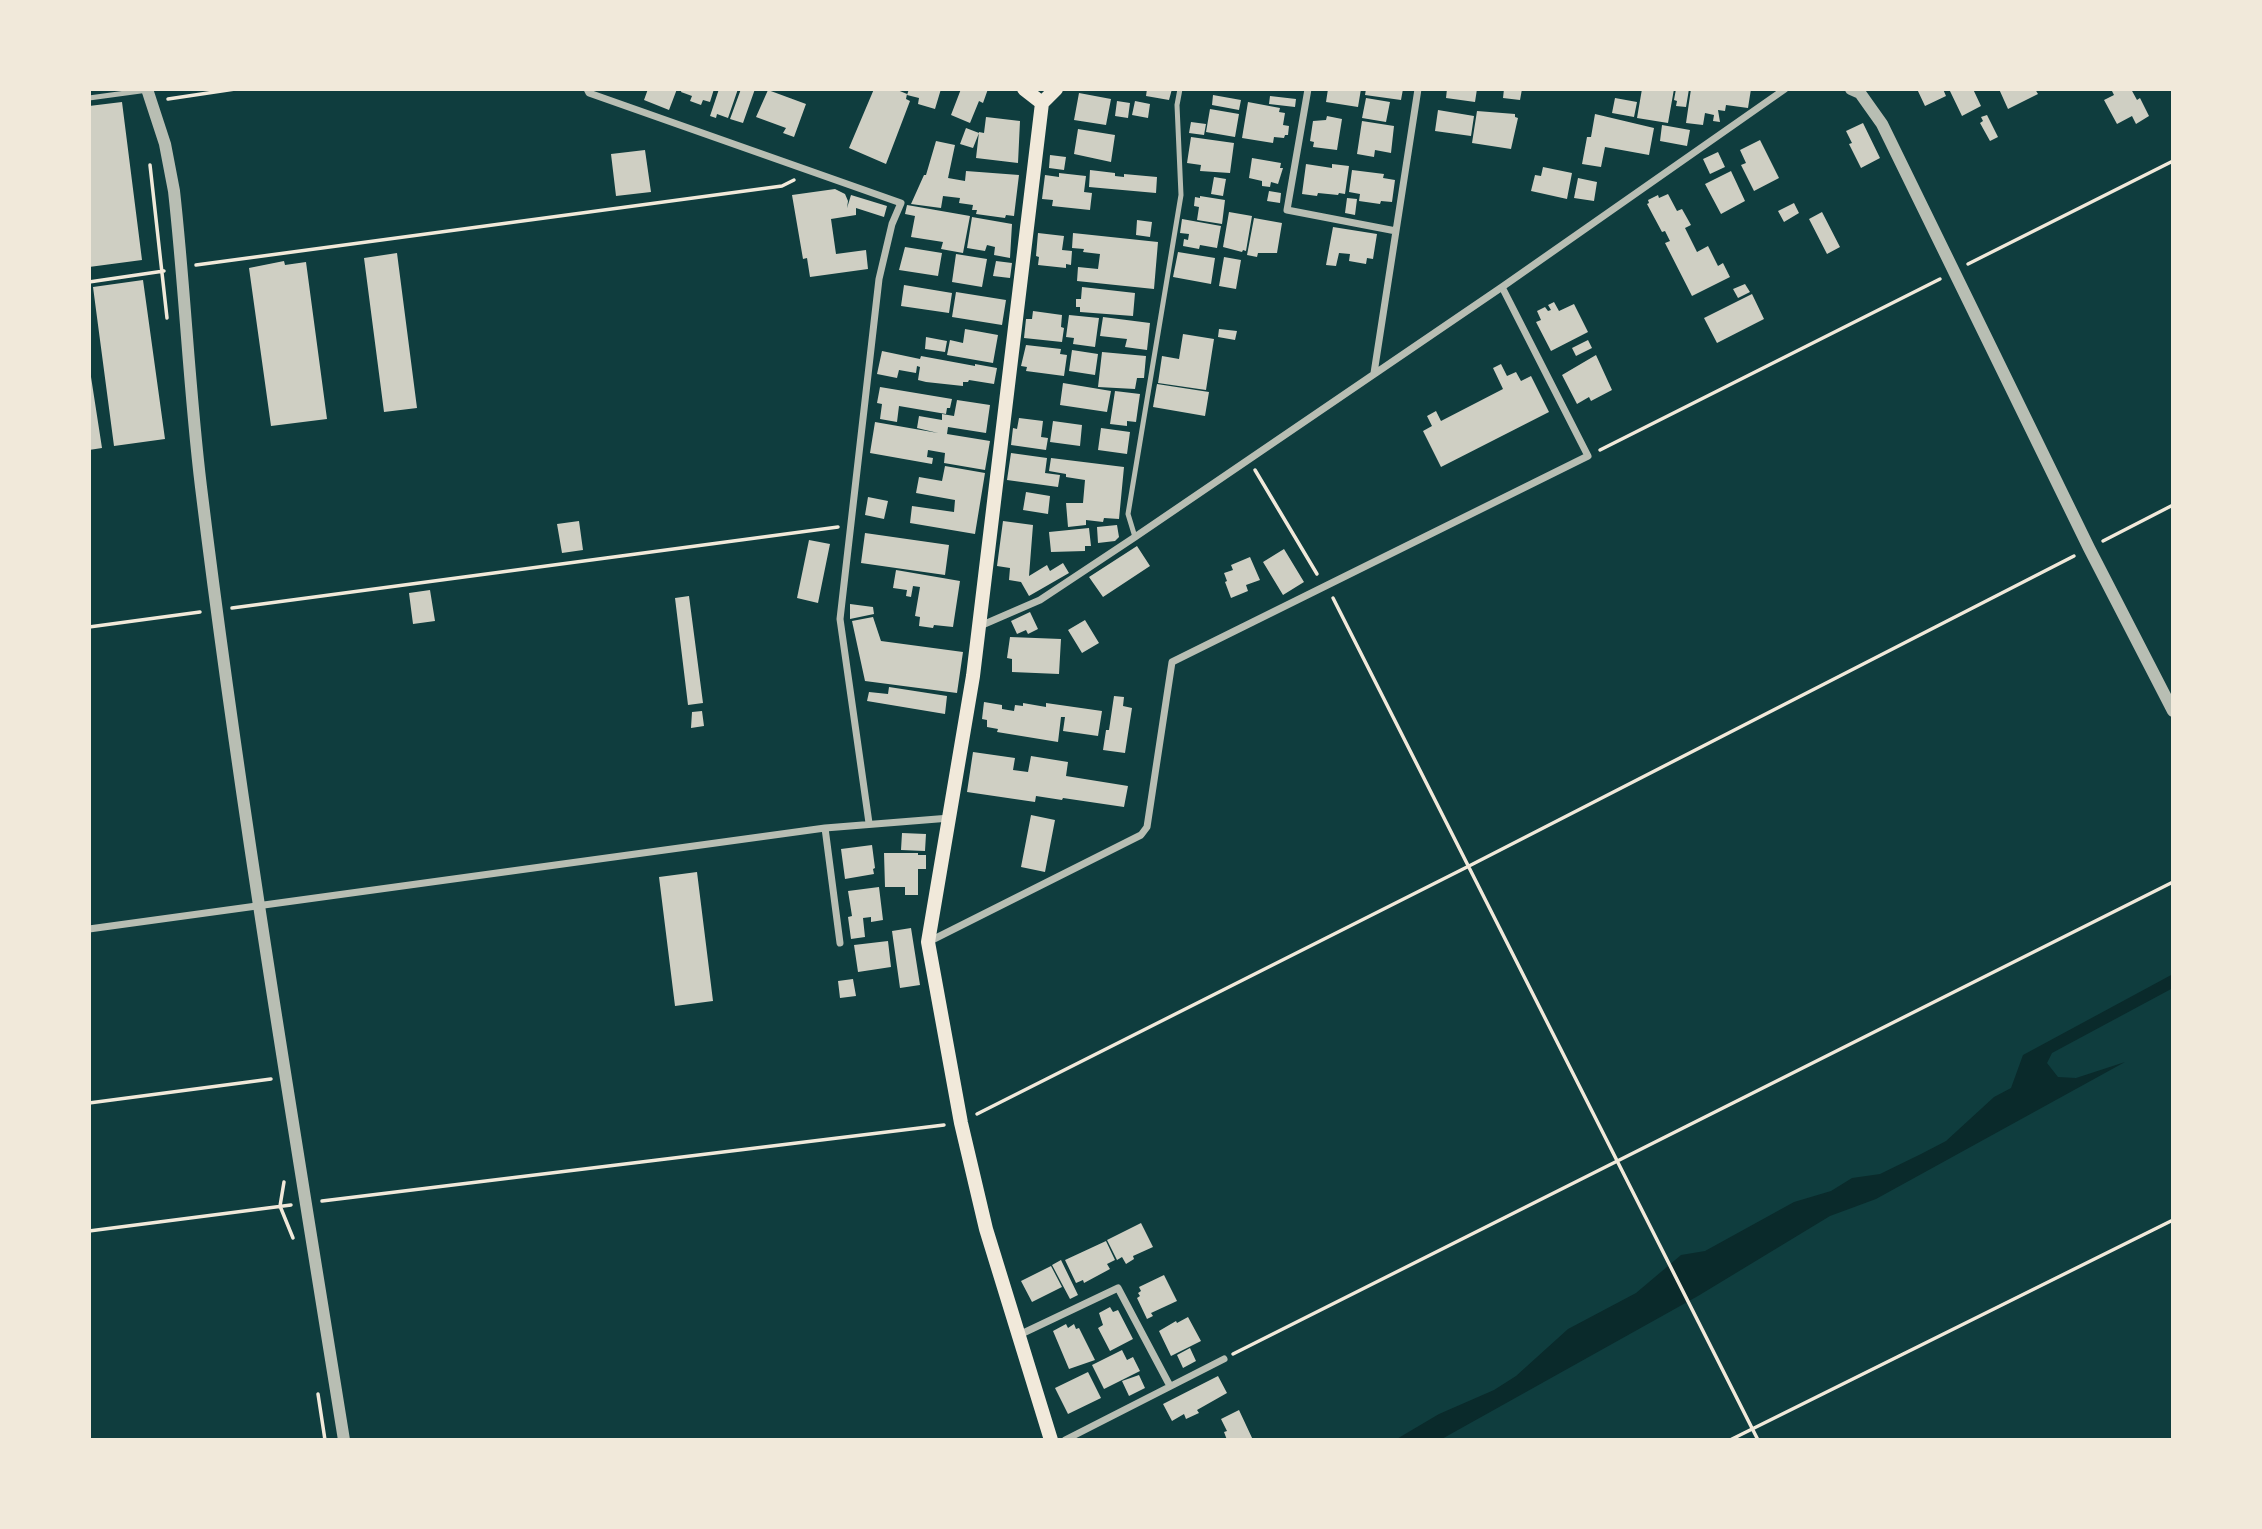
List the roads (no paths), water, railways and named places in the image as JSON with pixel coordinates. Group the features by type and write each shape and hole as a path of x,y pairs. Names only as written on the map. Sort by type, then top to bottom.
{"main road":[{"path":"1024,89 1042,103"},
{"path":"1051,1440 986,1229 961,1123 928,942 979,627 1042,103 1056,89"}],"street":[{"path":"587,89 589,93 901,203 892,224 879,279 840,619 869,823"},
{"path":"1308,89 1287,211 1396,231"},
{"path":"1374,373 1418,89"},
{"path":"979,627 1040,600 1135,537 1502,287 1786,89"},
{"path":"1851,89 1860,93 1882,124 2089,548 2173,711"},
{"path":"149,94 169,165 201,484 217,610 259,906 344,1440"},
{"path":"928,942 1141,835 1147,827 1172,662 1588,456 1502,287"},
{"path":"89,929 825,828 950,818"},
{"path":"825,828 840,943"},
{"path":"1018,1335 1118,1288 1170,1386"},
{"path":"1065,1440 1224,1359"}],"lane":[{"path":"1135,537 1128,514 1181,195 1177,105 1180,89"},
{"path":"89,98 149,94"}],"water":[{"path":"2173,974 2173,988 2052,1053 2047,1063 2058,1077 2076,1078 2125,1062 1876,1199 1830,1216 1698,1296 1440,1440 1395,1440 1439,1414 1494,1390 1516,1376 1568,1329 1636,1293 1681,1255 1705,1251 1794,1202 1831,1191 1852,1178 1880,1174 1946,1141 1994,1097 2011,1088 2023,1055"}]}
